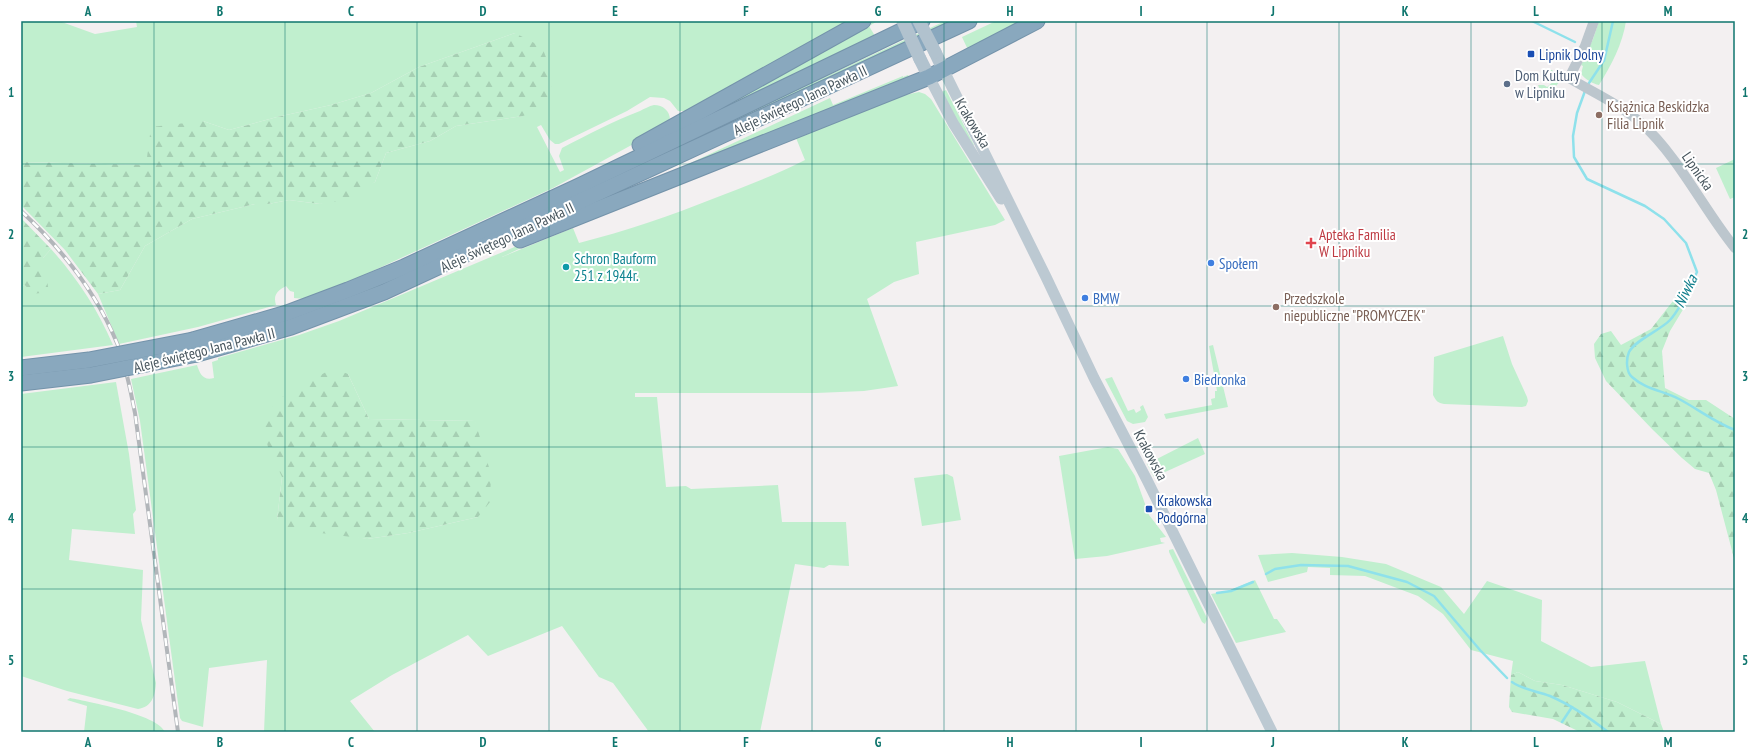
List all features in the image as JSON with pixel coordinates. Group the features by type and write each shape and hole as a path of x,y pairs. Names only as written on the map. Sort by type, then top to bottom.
{"highway":[{"path":"577,187 638,146 863,21"},
{"name":"Aleje świętego Jana Pawła II","path":"21,368 195,347 348,290 404,267 577,187 921,21"},
{"name":"Aleje świętego Jana Pawła II","path":"21,383 90,375 195,347 291,327 384,292 969,21"},
{"path":"434,270 547,230 763,142 929,77 1037,21"}],"main road":[{"name":"Krakowska","path":"903,21 944,109 1026,236"},
{"name":"Krakowska","path":"921,21 1094,378 1272,732"}],"street":[{"name":"Lipnicka","path":"1594,21 1585,46 1569,78 1625,110 1651,133 1668,154 1735,248"}],"green space":[{"path":"21,21 59,21 95,34 137,27 136,21 848,21 686,111 678,111 670,101 664,98 650,97 627,111 559,144 555,144 550,140 541,125 537,127 560,172 564,170 559,156 562,148 610,124 654,105 665,109 670,117 670,120 659,130 553,188 364,275 304,299 294,298 294,292 290,291 286,286 276,294 276,305 198,327 119,344 98,294 120,290 145,246 192,219 255,204 268,204 289,200 320,204 375,182 386,153 430,141 456,126 523,116 515,33 419,67 371,93 331,105 229,130 203,121 146,165 21,162"},
{"path":"872,21 878,21 869,26 875,36 691,123"},
{"path":"945,21 956,21 563,204 560,201"},
{"path":"996,21 1028,21 969,52 962,37"},
{"path":"1599,21 1626,21 1616,54 1599,85 1581,74 1583,66 1581,65 1593,39"},
{"path":"515,33 542,47 554,78 545,107 523,116 456,126 430,141 386,153 375,182 348,200 320,204 289,200 268,204 255,204 192,219 145,246 120,290 98,294 65,250 21,205 21,162 146,165 151,127 203,121 229,130 331,105 371,93 419,67"},
{"path":"1545,70 1552,70 1558,76 1560,81 1556,86 1543,92 1540,90 1538,85 1544,85 1547,87 1554,81"},
{"path":"908,75 910,78 652,181 830,98 833,105"},
{"path":"946,90 974,145 971,146 940,93"},
{"path":"919,92 925,94 931,99 1005,220 995,225 916,242 919,274 894,282 867,299 898,386 864,391 816,393 635,393 635,397 657,397 666,487 686,486 691,489 778,485 782,522 846,522 849,566 829,565 824,568 795,564 760,732 649,732 613,683 599,677 562,626 488,656 468,635 392,675 350,701 375,732 264,732 267,660 209,668 203,727 182,721 180,718 140,421 131,379 197,365 202,376 210,379 214,378 212,362 218,360 218,358 299,335 339,321 524,243 525,246 502,257 573,228 579,243 631,228 681,211 783,171 805,160 796,138 905,95","holes":["348,374 369,419 475,421 478,517 408,533 367,539 277,520 282,477"]},
{"path":"1735,159 1735,197 1730,199 1716,168"},
{"path":"21,218 51,249 43,258 49,292 32,294 25,285 21,287"},
{"path":"51,249 86,294 107,331 113,345 21,357 21,287 25,285 43,258"},
{"path":"1680,292 1685,292 1690,298 1670,331 1662,351 1665,388 1689,400 1706,400 1735,419 1735,562 1716,490 1709,473 1695,469 1653,430 1606,381 1595,358 1594,344 1601,334 1611,331 1621,345 1651,329"},
{"path":"1503,336 1512,364 1527,397 1528,401 1526,406 1444,404 1436,400 1433,395 1434,357"},
{"path":"1213,345 1228,407 1166,419 1164,414 1212,405 1211,399 1215,398 1215,391 1217,391 1209,346"},
{"path":"333,368 348,374 369,419 475,421 491,474 490,502 478,517 408,533 367,539 282,528 277,520 282,477 268,447 262,424 277,400"},
{"path":"1112,377 1128,411 1134,409 1136,413 1141,410 1140,407 1143,405 1148,417 1145,422 1133,424 1127,421 1105,379"},
{"path":"116,382 129,454 136,510 133,514 135,534 72,529 69,560 143,570 141,620 156,683 154,696 150,703 143,708 138,709 67,691 21,676 21,394"},
{"path":"1198,438 1205,454 1154,477 1147,464"},
{"path":"1108,447 1118,449 1135,476 1149,515 1166,537 1160,538 1161,542 1165,543 1107,556 1075,559 1059,456"},
{"path":"947,474 953,477 961,520 922,526 914,478"},
{"path":"1173,549 1206,616 1207,619 1205,624 1202,622 1169,552 1169,550"},
{"path":"1292,553 1342,557 1386,564 1441,587 1464,614 1487,581 1542,600 1541,641 1591,667 1645,661 1661,724 1617,702 1562,685 1535,681 1518,672 1511,675 1513,661 1471,650 1443,614 1418,596 1365,576 1330,575 1330,568 1308,567 1307,572 1268,582 1258,555"},
{"path":"1255,580 1274,619 1277,619 1286,632 1236,643 1211,594 1228,591"},
{"path":"1518,672 1535,681 1562,685 1617,702 1661,724 1664,732 1580,732 1553,719 1512,712 1509,707 1511,675"},
{"path":"70,698 136,714 159,726 165,732 84,732 87,706 67,700"}],"waterway":[{"name":"Niwka","path":"1532,21 1575,42"},
{"name":"Niwka","path":"1604,61 1613,21"},
{"name":"Niwka","path":"1587,86 1603,62 1591,52"},
{"name":"Niwka","path":"1585,91 1577,113 1573,136 1574,157 1587,179 1645,206 1664,219 1686,243 1697,272 1682,303 1670,320 1661,328 1642,339 1629,352 1627,362 1630,375 1637,381 1673,396 1727,427 1735,430"},
{"path":"1266,574 1275,569 1301,565 1348,566 1407,582 1434,596 1480,650 1507,678"},
{"path":"1217,593 1231,591 1253,582"},
{"path":"1512,682 1521,687 1550,696 1565,703 1608,732"},
{"path":"1562,722 1572,707"}],"railway":[{"path":"21,211 50,240 88,289 108,324 123,360 135,413 178,732"}],"place":[{"name":"Lipnik Dolny","path":"1531,54"},
{"name":"Dom Kultury w Lipniku","path":"1507,84"},
{"name":"Książnica Beskidzka Filia Lipnik","path":"1599,115"},
{"name":"Apteka Familia W Lipniku","path":"1311,243"},
{"name":"Społem","path":"1211,263"},
{"name":"Schron Bauform 251 z 1944r.","path":"566,267"},
{"name":"BMW","path":"1085,298"},
{"name":"Przedszkole niepubliczne \"PROMYCZEK\"","path":"1276,307"},
{"name":"Biedronka","path":"1186,379"},
{"name":"Krakowska Podgórna","path":"1149,509"}]}
